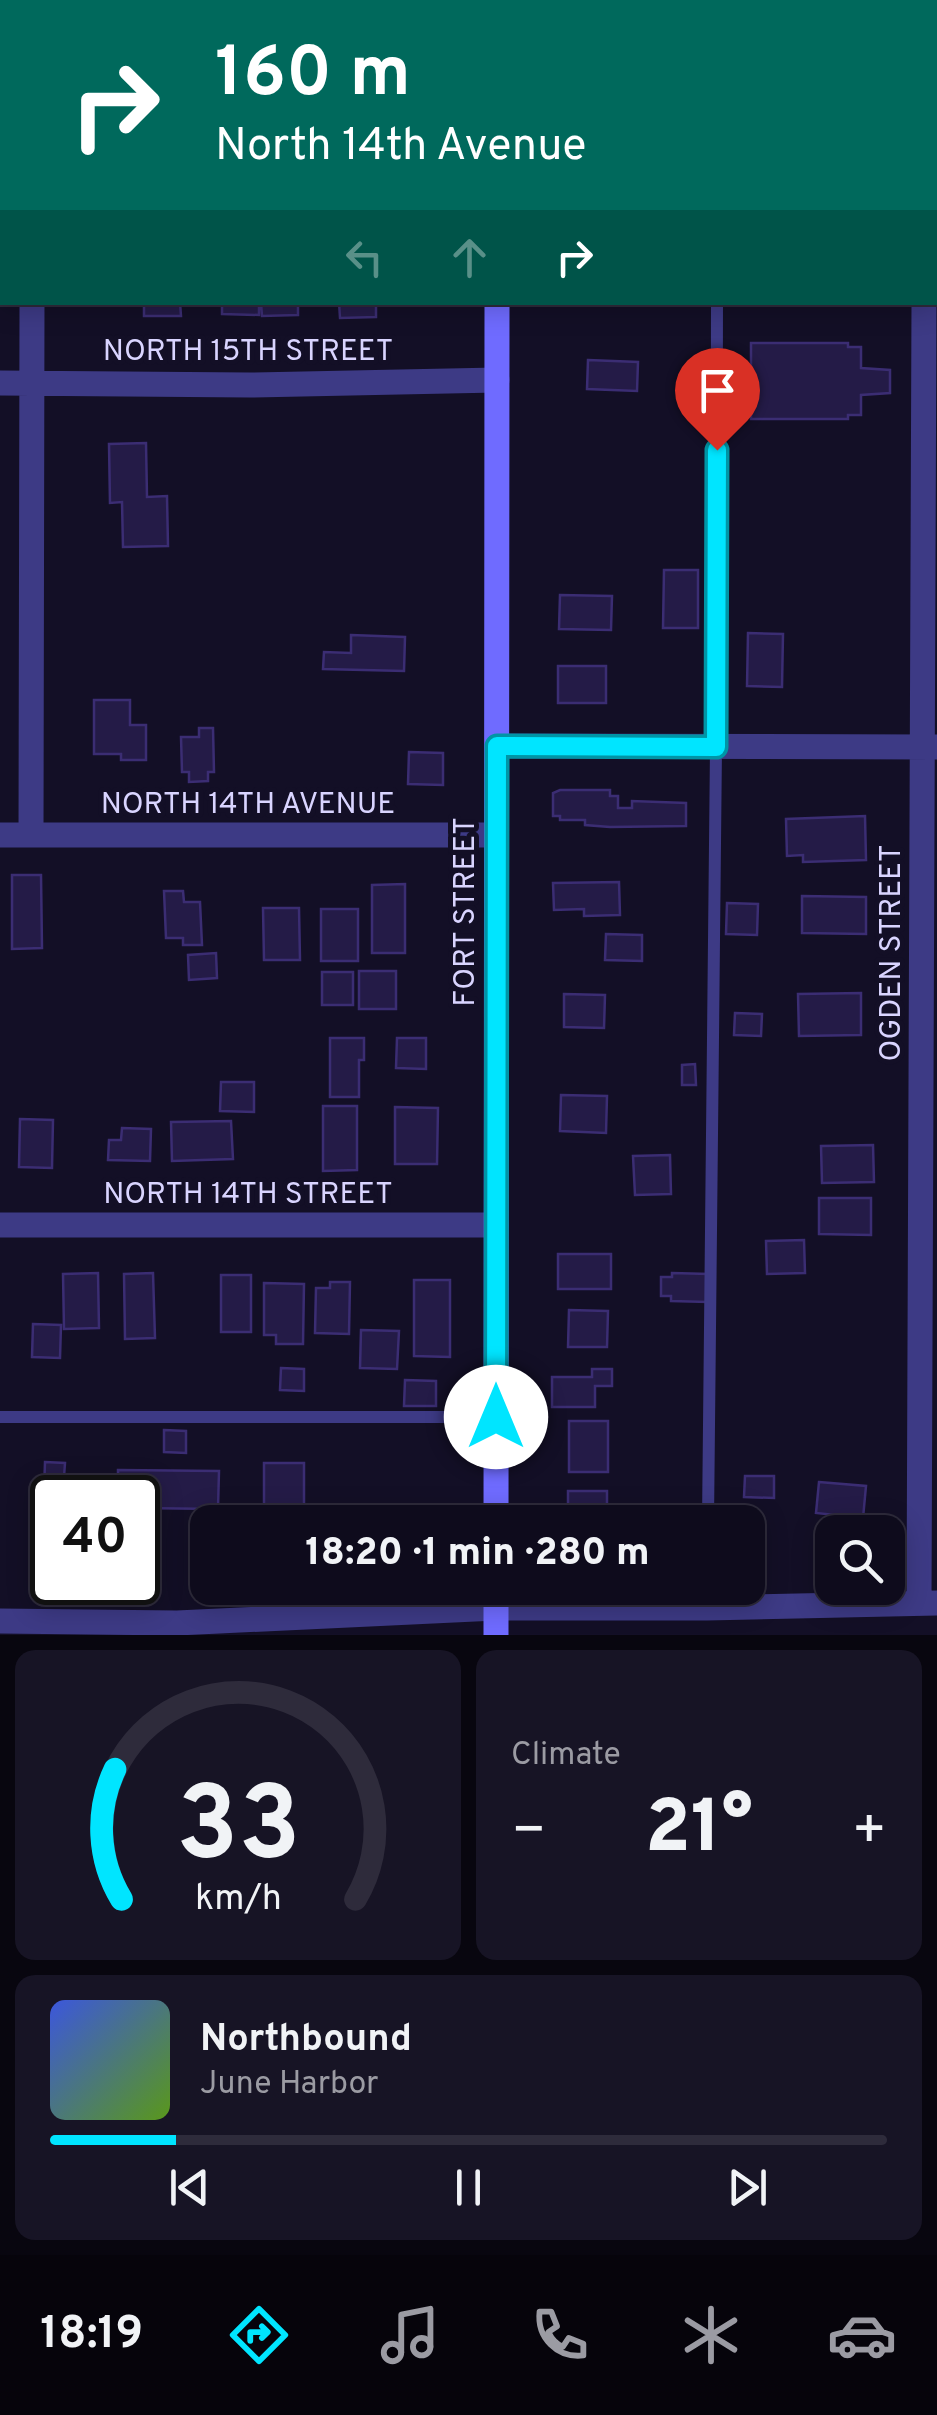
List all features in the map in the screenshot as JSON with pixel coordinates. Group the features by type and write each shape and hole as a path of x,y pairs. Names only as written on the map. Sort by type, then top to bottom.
{"street":[{"path":"31,835 32,305"},
{"name":"FORT STREET","path":"496,1505 497,305"},
{"name":"OGDEN STREET","path":"924,305 930,747 928,1603"},
{"name":"NORTH 15TH STREET","path":"0,383 250,385 497,380"},
{"path":"497,746 930,747"},
{"name":"NORTH 14TH AVENUE","path":"0,835 496,836"},
{"name":"NORTH 14TH STREET","path":"0,1226 496,1225"},
{"path":"765,1603 928,1603"},
{"path":"0,1621 177,1622 403,1605"},
{"path":"496,1605 496,1635"}],"lane":[{"path":"708,1505 717,305"},
{"path":"0,1417 496,1417"}],"building":[{"path":"144,305 180,305 181,316 144,316"},
{"path":"222,305 259,305 259,315 222,314"},
{"path":"261,305 298,305 298,315 262,316"},
{"path":"339,305 376,305 376,317 340,318"},
{"path":"751,343 848,343 848,347 861,347 861,368 890,370 890,393 861,395 861,415 848,415 848,419 751,419"},
{"path":"588,360 638,362 637,391 587,389"},
{"path":"146,443 147,497 167,496 168,546 123,547 122,502 110,503 109,444"},
{"path":"664,570 698,570 698,628 663,628"},
{"path":"560,595 612,596 611,630 559,629"},
{"path":"748,633 783,634 782,687 747,686"},
{"path":"351,635 405,637 404,671 323,669 324,652 351,653"},
{"path":"558,666 606,666 606,703 558,703"},
{"path":"94,700 130,700 130,725 146,725 146,760 121,760 121,754 94,754"},
{"path":"199,728 213,728 214,772 208,772 208,781 189,782 189,772 182,772 181,737 199,737"},
{"path":"409,752 443,753 443,785 408,784"},
{"path":"610,790 610,796 618,796 618,808 632,808 632,801 686,803 686,826 610,827 585,825 585,820 560,820 560,816 553,816 553,793"},
{"path":"865,816 866,860 803,862 803,855 787,856 786,819"},
{"path":"12,875 41,875 42,948 12,949"},
{"path":"619,882 620,915 584,916 584,909 554,910 553,883"},
{"path":"405,884 405,953 372,953 372,885"},
{"path":"164,891 183,891 184,902 200,902 202,945 183,945 183,938 166,938"},
{"path":"802,896 866,897 866,934 802,933"},
{"path":"727,903 758,904 757,935 726,934"},
{"path":"263,908 299,908 300,960 264,960"},
{"path":"321,909 358,909 358,961 321,961"},
{"path":"606,934 642,935 642,961 605,960"},
{"path":"216,953 217,978 189,980 188,955"},
{"path":"359,971 396,971 396,1009 359,1009"},
{"path":"322,972 353,972 353,1005 322,1005"},
{"path":"861,993 861,1035 799,1036 798,994"},
{"path":"564,994 605,995 604,1028 564,1027"},
{"path":"735,1013 762,1014 761,1036 734,1035"},
{"path":"330,1038 364,1038 364,1060 359,1060 359,1097 330,1097"},
{"path":"397,1038 426,1038 426,1069 396,1068"},
{"path":"695,1064 696,1085 682,1085 682,1065"},
{"path":"221,1082 254,1082 254,1112 220,1111"},
{"path":"561,1095 607,1096 606,1133 560,1131"},
{"path":"323,1106 357,1106 357,1170 323,1171"},
{"path":"395,1107 438,1108 437,1164 395,1164"},
{"path":"20,1119 53,1120 52,1168 19,1167"},
{"path":"231,1121 233,1159 172,1161 171,1122"},
{"path":"122,1128 151,1129 150,1161 108,1160 109,1140 121,1140"},
{"path":"873,1145 874,1182 822,1183 821,1146"},
{"path":"670,1155 671,1194 635,1195 633,1156"},
{"path":"819,1198 871,1198 871,1235 819,1234"},
{"path":"804,1240 805,1273 767,1274 766,1241"},
{"path":"558,1254 611,1254 611,1289 558,1289"},
{"path":"98,1273 99,1328 64,1329 63,1274"},
{"path":"153,1273 155,1338 125,1339 124,1274"},
{"path":"672,1273 709,1274 708,1302 671,1301 671,1296 661,1296 661,1277 672,1277"},
{"path":"221,1275 251,1275 251,1332 221,1332"},
{"path":"414,1280 450,1280 450,1357 414,1356"},
{"path":"330,1282 350,1282 349,1334 315,1333 316,1288 330,1288"},
{"path":"264,1283 304,1284 303,1344 276,1344 276,1335 264,1335"},
{"path":"569,1310 608,1311 607,1347 568,1347"},
{"path":"33,1324 61,1325 60,1358 32,1357"},
{"path":"361,1330 399,1331 397,1369 360,1368"},
{"path":"281,1368 304,1369 304,1391 280,1390"},
{"path":"592,1369 612,1369 612,1386 595,1386 595,1407 552,1407 552,1377 592,1377"},
{"path":"405,1380 436,1381 436,1406 404,1406"},
{"path":"569,1421 608,1421 608,1472 569,1472"},
{"path":"164,1430 186,1431 186,1453 164,1452"},
{"path":"45,1462 65,1463 64,1475 45,1475"},
{"path":"264,1463 304,1463 304,1505 264,1505"},
{"path":"118,1470 219,1471 218,1505 160,1508 160,1475 118,1475"},
{"path":"745,1476 774,1476 774,1498 744,1497"},
{"path":"819,1482 866,1486 863,1515 816,1513"},
{"path":"568,1491 607,1491 607,1505 568,1505"}],"route":[{"path":"496,1417 497,746 716,747 717,450"}]}
